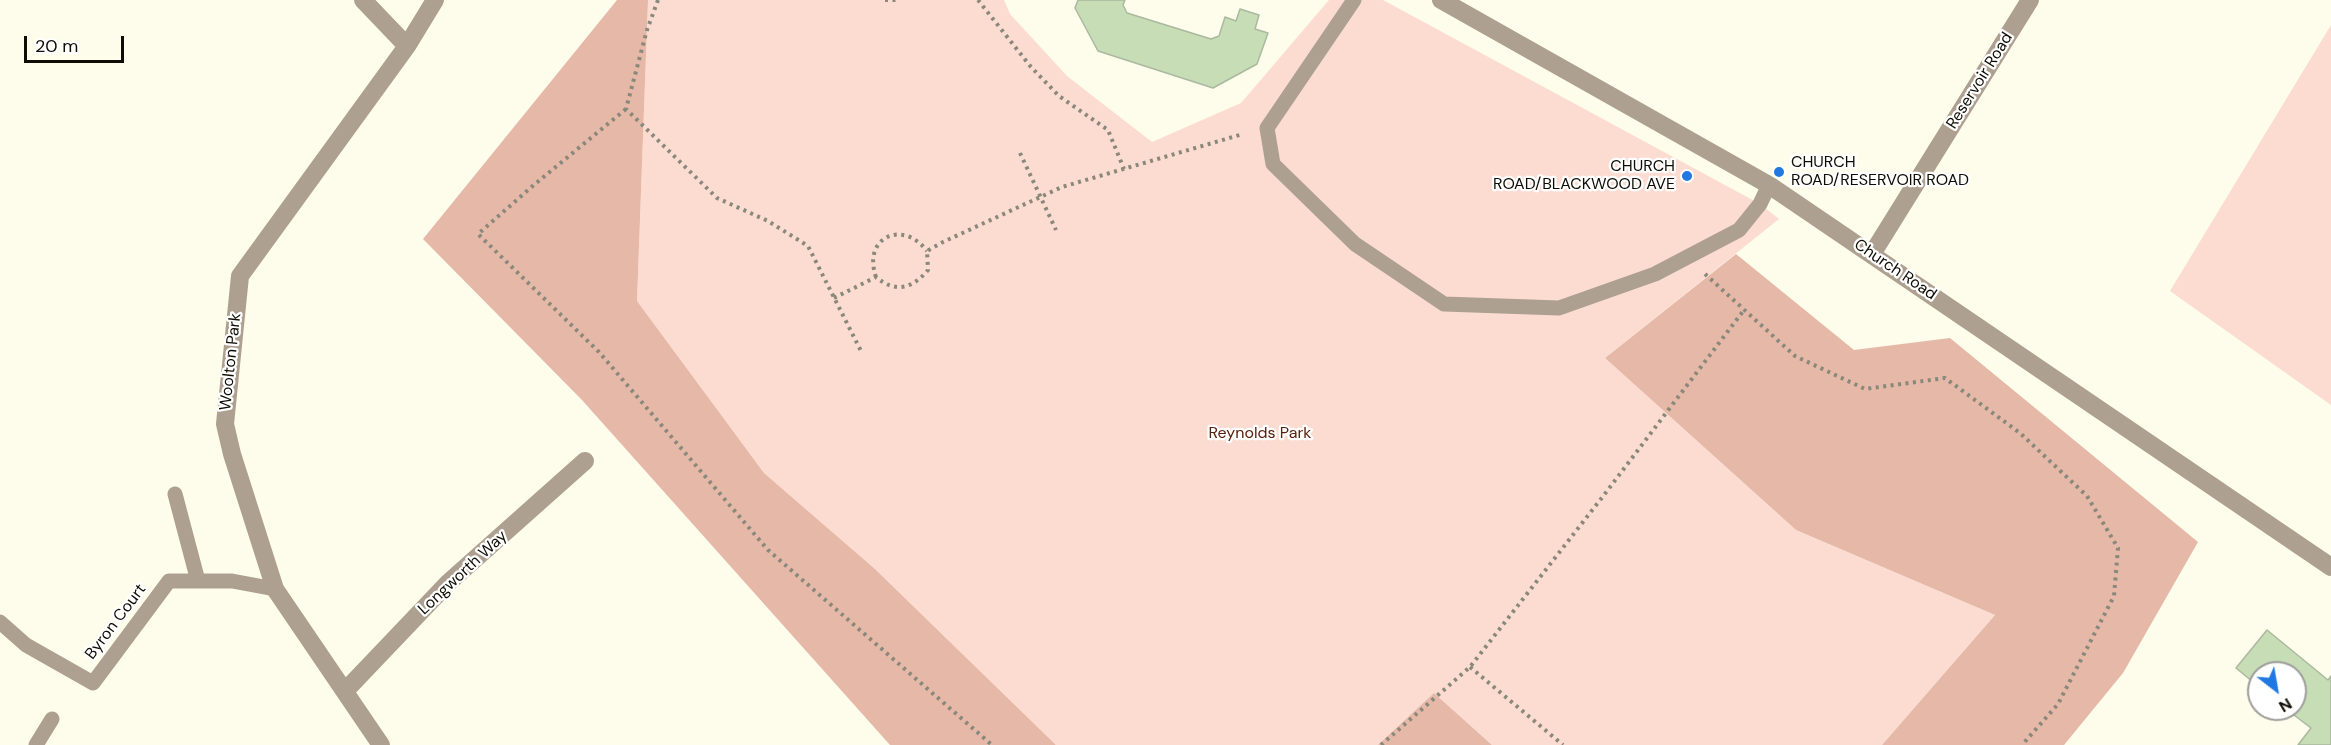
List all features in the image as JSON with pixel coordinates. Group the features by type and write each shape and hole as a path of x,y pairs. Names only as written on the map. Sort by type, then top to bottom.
{"street":[{"path":"363,0 407,46"},
{"name":"Woolton Park","path":"381,745 346,690 275,589 232,454 225,424 240,276 407,46 435,0"},
{"name":"Church Road","path":"1441,0 1769,185 2331,567"},
{"name":"Reservoir Road","path":"1872,254 2030,0"},
{"name":"Longworth Way","path":"346,690 448,583 585,461"}],"lane":[{"path":"1354,0 1267,128 1273,164 1355,244 1444,304 1559,308 1655,274 1739,230 1760,204 1769,185"},
{"path":"175,494 198,581"},
{"name":"Byron Court","path":"0,622 26,645 93,683 169,581 232,581 275,589"},
{"path":"36,745 52,720"}],"path":[{"path":"658,0 647,30 626,109 478,234 599,352 768,550 992,745"},
{"path":"885,0 897,0"},
{"path":"978,0 1031,67 1059,96 1108,130 1124,169"},
{"path":"626,109 717,198 768,221 808,246 862,353"},
{"path":"927,251 1062,187 1267,128"},
{"path":"1020,153 1056,230"},
{"path":"901,235 913,238 927,251 928,270 917,283 902,287 885,285 876,277 873,256 875,248 882,240 901,235"},
{"path":"1687,257 1795,356 1865,389 1945,378 2020,433 2087,496 2118,548 2114,596 2058,704 2022,745"},
{"path":"834,298 876,277"},
{"path":"1381,745 1470,667 1744,310"},
{"path":"1470,667 1563,745"}],"green space":[{"name":"Reynolds Park","path":"648,0 1004,0 1010,14 1067,76 1152,142 1241,103 1329,0 1383,0 1760,204 1779,219 1605,358 1796,530 1995,615 1882,745 1492,745 1434,693 1383,745 1056,745 875,569 764,473 637,301"},
{"path":"2331,25 2331,405 2170,291"}],"shaded area":[{"path":"617,0 648,0 637,301 764,473 875,569 1056,745 890,745 582,400 423,239"},
{"path":"1736,254 1854,350 1950,338 2198,542 2123,673 2064,745 1882,745 1995,615 1796,530 1605,358"},
{"path":"1434,693 1492,745 1378,745"}],"building":[{"path":"1078,0 1125,0 1123,5 1127,13 1211,39 1219,36 1225,17 1236,21 1240,9 1259,15 1255,29 1268,33 1257,64 1213,88 1098,51 1075,8"},
{"path":"2267,630 2305,661 2247,661 2247,677 2236,668"},
{"path":"2307,663 2328,680 2331,676 2331,745 2298,745 2311,728 2302,721 2307,721"}],"place":[{"name":"CHURCH ROAD/RESERVOIR ROAD","path":"1779,172"},
{"name":"CHURCH ROAD/BLACKWOOD AVE","path":"1687,176"}]}
